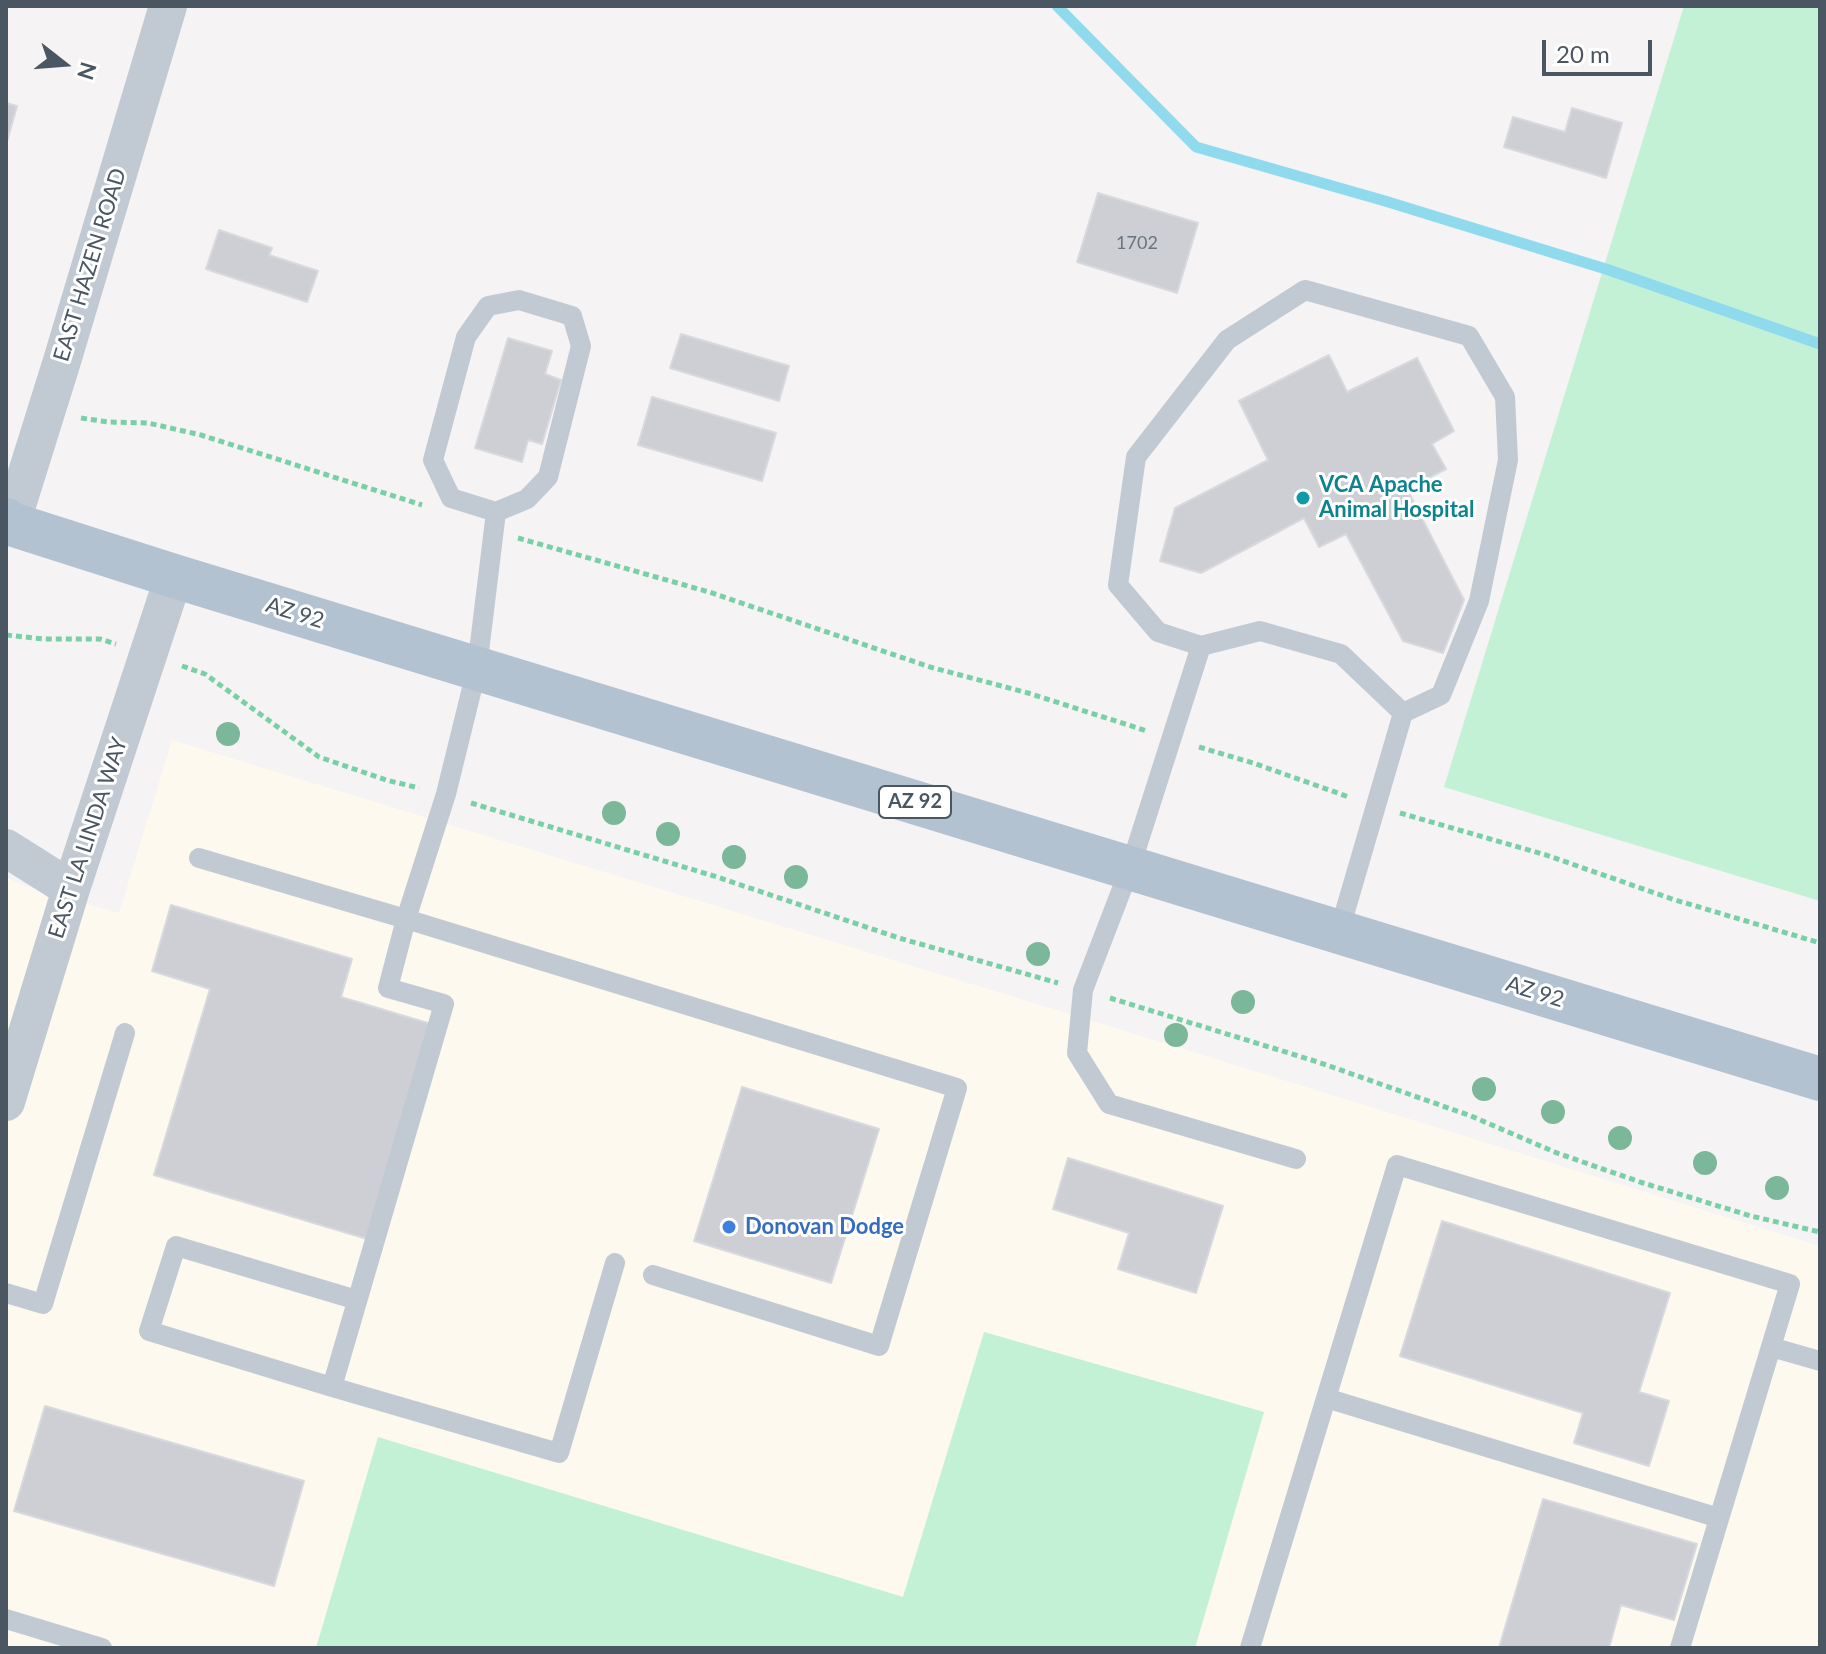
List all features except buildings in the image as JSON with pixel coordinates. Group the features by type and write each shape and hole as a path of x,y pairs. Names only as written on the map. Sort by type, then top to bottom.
{"main road":[{"name":"AZ 92","path":"8,523 1820,1079"}],"street":[{"name":"EAST HAZEN ROAD","path":"8,523 46,410 168,6"},
{"name":"EAST LA LINDA WAY","path":"6,1102 71,889 174,576"},
{"path":"6,848 71,889"}],"lane":[{"path":"1339,932 1403,713 1441,695 1479,601 1508,460 1505,397 1469,336 1305,290 1227,340 1136,457 1118,585 1158,632 1201,646 1260,631 1341,654 1403,713"},
{"path":"332,1387 444,1004 388,988 406,919 446,794 477,668 495,521 527,499 548,477 581,346 572,316 519,300 488,306 466,337 433,460 451,498 495,521"},
{"path":"1201,646 1130,868 1083,990 1077,1053 1109,1104 1296,1159"},
{"path":"199,858 957,1088 879,1346 653,1275"},
{"path":"6,1293 43,1304 125,1033"},
{"path":"1250,1648 1397,1165 1790,1284 1680,1648"},
{"path":"357,1300 176,1246 149,1331 559,1453 615,1263"},
{"path":"1771,1347 1820,1361"},
{"path":"1326,1398 1719,1518"},
{"path":"6,1619 102,1648"}],"path":[{"path":"46,410 88,420 148,423 201,435 426,506"},
{"path":"495,521 930,667 1028,693 1253,763 1351,798 1546,855 1672,899 1820,943"},
{"path":"6,635 100,639 205,674 319,757 386,780 446,794 714,876 899,938 1318,1062 1471,1116 1557,1153 1640,1182 1751,1216 1820,1232"}],"shaded area":[{"path":"172,740 1820,1246 1820,1648 6,1648 6,877 25,886 119,913"}],"green space":[{"path":"1684,6 1820,6 1820,901 1444,787"},
{"path":"984,1332 1264,1412 1195,1648 316,1648 378,1437 903,1597"}],"waterway":[{"path":"1057,6 1196,147 1609,270 1820,344"}],"place":[{"name":"VCA Apache Animal Hospital","path":"1303,498"},
{"name":"Donovan Dodge","path":"729,1227"}]}
